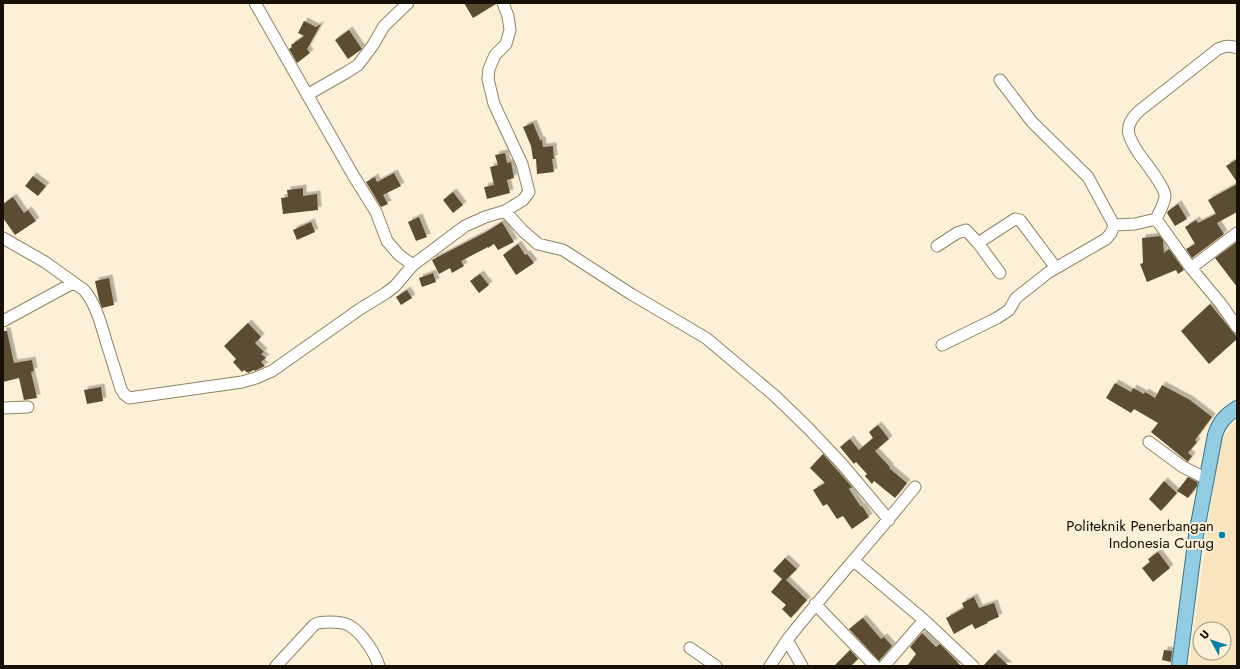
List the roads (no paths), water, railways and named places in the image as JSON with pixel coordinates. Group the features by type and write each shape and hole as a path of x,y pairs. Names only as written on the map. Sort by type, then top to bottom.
{"main road":[{"path":"1179,666 1196,535 1215,435 1219,424 1227,415 1237,408"}],"street":[{"path":"255,3 353,175 376,212 387,241 399,255 413,265"},
{"path":"308,95 358,65 373,45 384,26 408,3"},
{"path":"3,238 45,262 84,290 93,302 122,389 124,394 129,398 242,382 261,376 386,293 395,286 413,265 465,226 516,206 529,192 522,164 494,104 488,79 489,69 495,55 506,44 510,30 508,16 503,3"},
{"path":"1156,219 1165,195 1157,179 1130,141 1128,132 1130,122 1138,111 1218,49 1226,46 1237,48"},
{"path":"942,345 997,318 1009,310 1016,298 1049,272 1106,239 1111,233 1114,225 1088,177 1032,122 1000,80"},
{"path":"506,211 523,231 538,244 563,250 631,294 706,338 775,396 808,428 842,464 889,520"},
{"path":"978,242 1015,219 1018,219 1056,268"},
{"path":"1114,225 1135,224 1156,219"},
{"path":"1156,219 1191,268 1221,304 1237,327"},
{"path":"937,246 957,233 966,230 978,242 1000,273"},
{"path":"1191,268 1237,233"},
{"path":"3,321 73,283"},
{"path":"3,408 28,407"},
{"path":"1149,442 1183,467 1207,479"},
{"path":"770,666 786,640 815,604 854,561 915,487"},
{"path":"854,561 924,620 973,666"},
{"path":"815,604 875,666"},
{"path":"884,666 924,620"},
{"path":"276,666 314,624 336,622 350,625 362,636 370,646 379,666"},
{"path":"786,640 802,666"},
{"path":"690,648 716,666"}],"place":[{"name":"Politeknik Penerbangan Indonesia Curug","path":"1222,535"}]}
